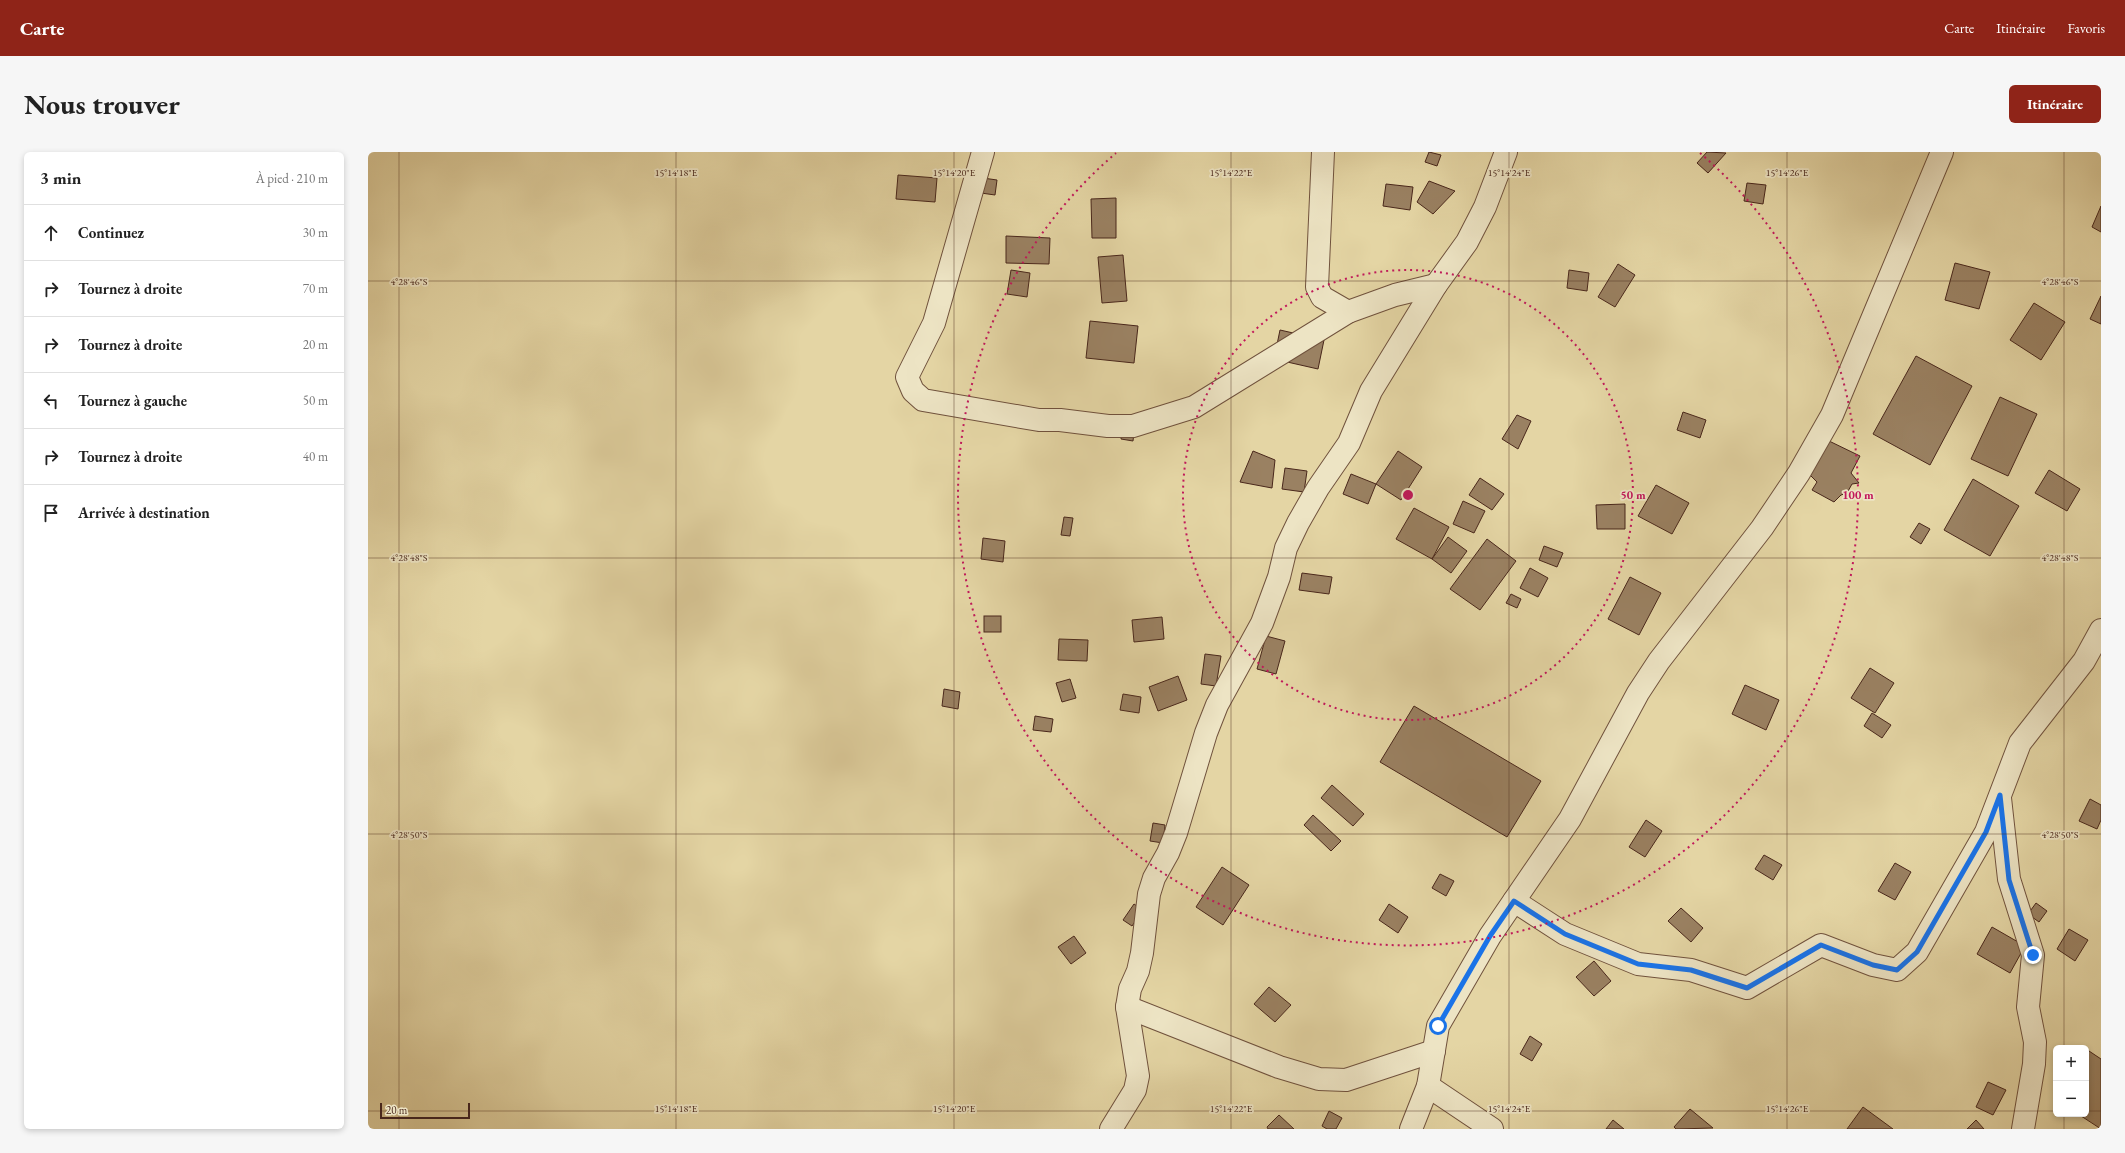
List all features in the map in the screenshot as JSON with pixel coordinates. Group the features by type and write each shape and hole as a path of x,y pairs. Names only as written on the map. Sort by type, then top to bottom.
{"street":[{"path":"983,152 934,323 908,377 913,391 924,400 1039,420 1060,420 1108,426 1133,426 1194,406 1348,312 1395,295 1436,285"},
{"path":"1322,152 1317,287 1322,296 1348,312"},
{"path":"1110,1129 1135,1090 1138,1076 1127,1007 1130,989 1138,971 1142,953 1149,894 1154,878 1168,853 1176,833 1206,733 1217,705 1262,623 1279,577 1286,548 1298,522 1318,488 1349,443 1371,391 1436,285 1467,242 1485,207 1506,152"},
{"path":"1410,1129 1428,1086 1438,1026 1490,936 1570,819 1638,693 1659,661 1762,528 1806,460 1832,414 1942,152"},
{"path":"1514,901 1565,934 1638,964 1691,970 1747,988 1821,945 1873,965 1897,970 1917,952 1986,832 2020,743 2084,661 2101,630"},
{"path":"2000,795 2009,880 2033,955 2028,1007 2035,1042 2034,1064 2023,1129"},
{"path":"1127,1007 1279,1067 1319,1079 1346,1080 1434,1051"},
{"path":"1428,1086 1492,1129"}],"building":[{"path":"1429,152 1441,155 1437,166 1425,162"},
{"path":"1707,152 1726,153 1708,173 1697,163"},
{"path":"898,175 937,178 935,202 896,199"},
{"path":"983,178 997,180 995,195 981,193"},
{"path":"1429,181 1455,191 1433,214 1417,202"},
{"path":"1747,183 1766,185 1763,204 1744,201"},
{"path":"1386,184 1413,187 1410,210 1383,206"},
{"path":"1116,198 1116,238 1092,238 1091,199"},
{"path":"2101,206 2101,232 2092,227"},
{"path":"1006,236 1050,238 1049,264 1006,263"},
{"path":"1123,255 1127,301 1102,303 1098,257"},
{"path":"1955,263 1990,272 1979,309 1945,300"},
{"path":"1618,264 1635,275 1615,307 1598,297"},
{"path":"1011,270 1030,273 1027,297 1007,294"},
{"path":"1569,270 1589,273 1587,291 1567,288"},
{"path":"2101,296 2101,324 2090,319"},
{"path":"2034,303 2065,322 2041,360 2010,340"},
{"path":"1090,321 1138,326 1134,363 1086,358"},
{"path":"1280,330 1324,340 1318,369 1274,359"},
{"path":"1916,356 1972,386 1930,465 1873,434"},
{"path":"2000,397 2037,414 2008,476 1971,459"},
{"path":"1683,412 1706,420 1700,438 1677,430"},
{"path":"1517,415 1531,421 1518,449 1502,439"},
{"path":"1122,431 1134,432 1133,441 1121,439"},
{"path":"1827,440 1860,456 1851,473 1859,483 1852,484 1847,493 1841,495 1834,502 1812,490 1817,482 1810,475"},
{"path":"1253,451 1275,460 1272,488 1240,482"},
{"path":"1398,451 1422,467 1401,500 1376,484"},
{"path":"1285,468 1307,471 1304,492 1282,489"},
{"path":"2049,470 2080,489 2067,511 2035,493"},
{"path":"1351,474 1376,484 1368,504 1343,494"},
{"path":"1480,478 1504,494 1492,510 1469,495"},
{"path":"1973,479 2019,506 1990,556 1944,530"},
{"path":"1656,485 1689,503 1672,534 1638,516"},
{"path":"1463,501 1485,511 1474,533 1453,524"},
{"path":"1625,504 1625,529 1597,529 1596,505"},
{"path":"1414,508 1449,527 1432,559 1396,539"},
{"path":"1064,517 1073,518 1070,536 1061,535"},
{"path":"1919,523 1930,529 1921,544 1910,537"},
{"path":"1448,537 1467,551 1451,573 1432,559"},
{"path":"983,538 1005,541 1003,562 981,559"},
{"path":"1487,539 1516,561 1480,610 1450,589"},
{"path":"1544,546 1563,553 1557,567 1539,560"},
{"path":"1530,568 1548,578 1538,597 1520,588"},
{"path":"1302,573 1332,577 1329,594 1299,590"},
{"path":"1630,577 1661,593 1639,635 1608,619"},
{"path":"1511,594 1521,599 1517,608 1506,603"},
{"path":"984,616 1001,616 1001,632 984,632"},
{"path":"1162,617 1164,639 1134,642 1132,620"},
{"path":"1266,636 1285,641 1276,674 1257,669"},
{"path":"1059,639 1088,640 1087,661 1058,660"},
{"path":"1205,654 1221,656 1216,686 1201,684"},
{"path":"1870,668 1894,683 1875,713 1851,698"},
{"path":"1178,676 1187,700 1158,711 1149,687"},
{"path":"1070,679 1076,698 1062,702 1056,683"},
{"path":"1745,685 1779,700 1766,730 1732,714"},
{"path":"944,689 960,692 958,709 942,706"},
{"path":"1123,694 1141,697 1139,713 1120,710"},
{"path":"1414,706 1541,781 1507,837 1380,762"},
{"path":"1872,713 1891,725 1882,738 1864,726"},
{"path":"1035,716 1053,719 1051,732 1033,730"},
{"path":"1332,785 1364,814 1353,826 1321,798"},
{"path":"2090,799 2101,805 2101,820 2097,829 2079,821"},
{"path":"1313,815 1341,841 1331,851 1304,825"},
{"path":"1646,820 1662,831 1645,857 1629,847"},
{"path":"1153,823 1165,825 1163,843 1150,841"},
{"path":"1764,855 1782,865 1773,880 1755,869"},
{"path":"1895,863 1911,872 1895,900 1878,891"},
{"path":"1222,867 1249,885 1223,925 1196,907"},
{"path":"1440,874 1454,881 1446,896 1432,888"},
{"path":"2036,903 2047,911 2039,922 2028,914"},
{"path":"1134,904 1143,910 1132,926 1123,920"},
{"path":"1389,904 1408,917 1398,933 1379,920"},
{"path":"1681,908 1703,928 1691,942 1668,921"},
{"path":"1992,927 2025,946 2010,973 1977,954"},
{"path":"2069,929 2088,940 2075,961 2057,949"},
{"path":"1074,936 1086,953 1071,964 1058,947"},
{"path":"1594,961 1611,981 1594,996 1576,977"},
{"path":"1269,987 1291,1005 1275,1022 1254,1004"},
{"path":"1530,1036 1542,1044 1532,1061 1520,1054"},
{"path":"2089,1051 2101,1059 2101,1129 2083,1117 2089,1117"},
{"path":"1988,1082 2006,1090 1993,1115 1976,1107"},
{"path":"1863,1107 1893,1129 1847,1129"},
{"path":"1690,1109 1713,1128 1676,1129 1674,1127"},
{"path":"1329,1111 1342,1118 1336,1129 1327,1129 1322,1126"},
{"path":"1279,1115 1294,1129 1268,1129 1267,1127"},
{"path":"1613,1120 1624,1129 1606,1129"},
{"path":"1976,1120 1984,1129 1967,1129"}],"route":[{"path":"1438,1026 1490,936 1514,901 1565,934 1638,964 1691,970 1747,988 1821,945 1873,965 1897,970 1917,952 1986,832 2000,795 2009,880 2033,955"}]}
